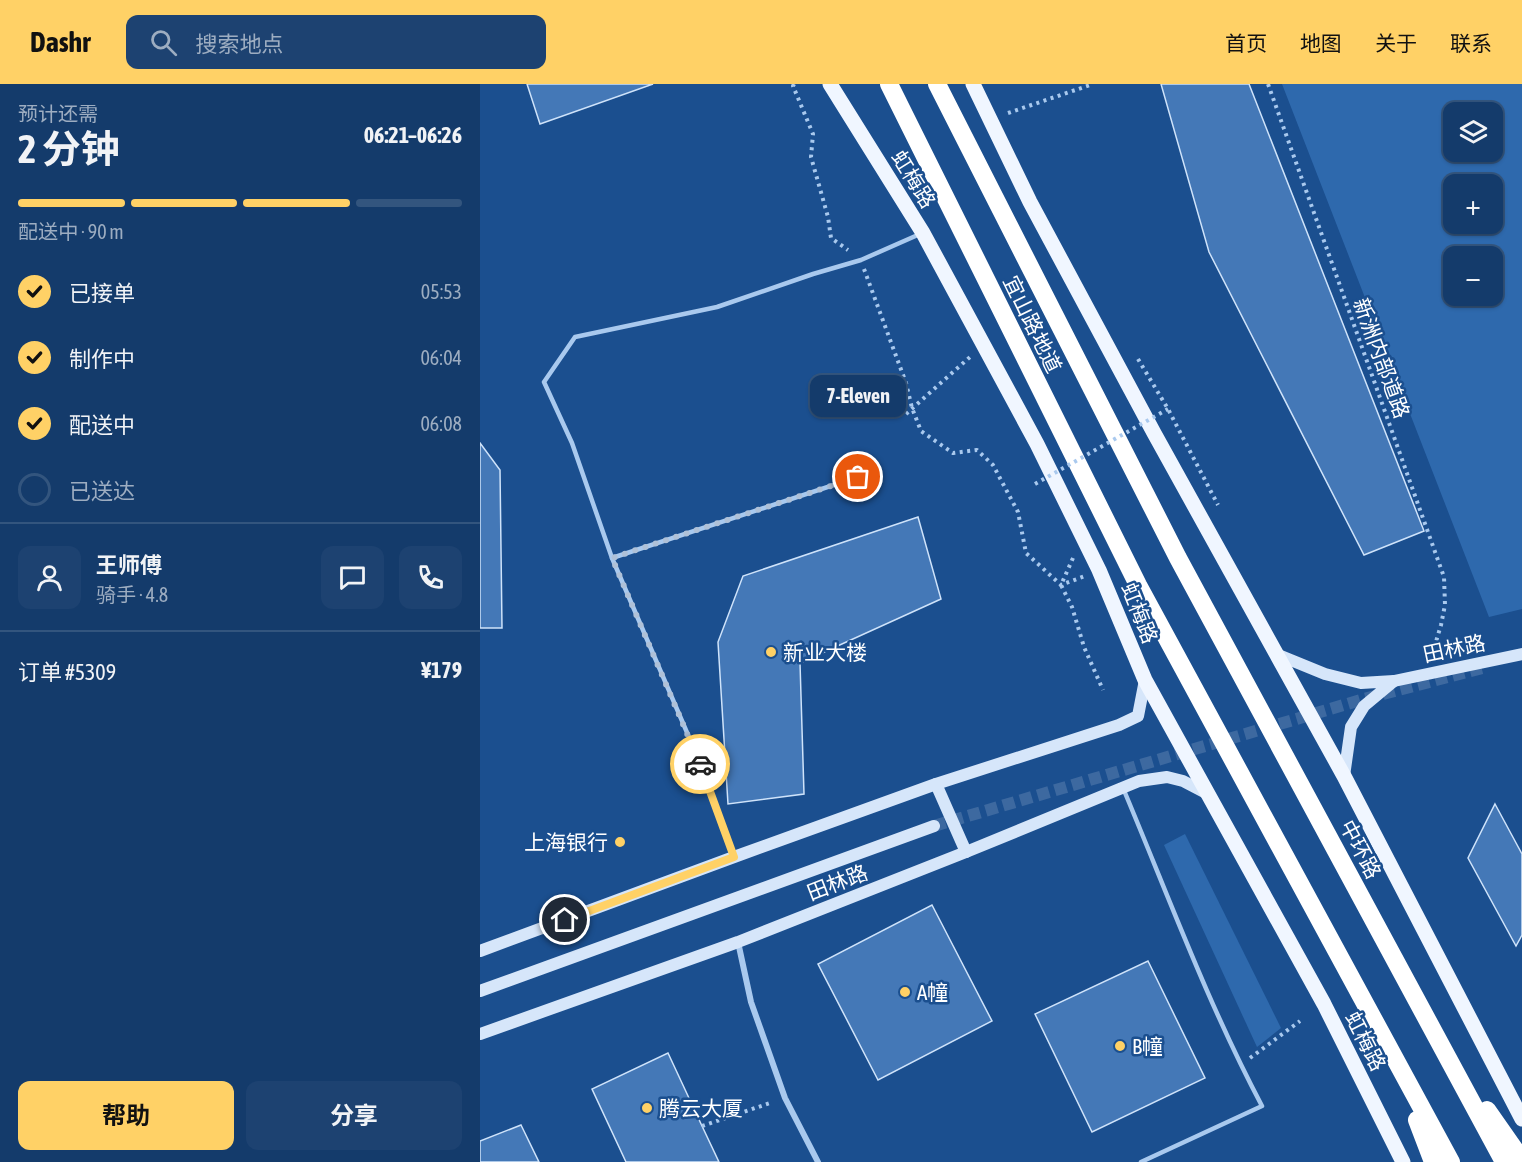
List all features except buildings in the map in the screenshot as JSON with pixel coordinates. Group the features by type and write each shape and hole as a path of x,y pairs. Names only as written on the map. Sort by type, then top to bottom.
{"highway":[{"name":"宜山路地道","path":"889,84 1138,585 1395,1059"},
{"name":"宜山路地道","path":"937,84 1178,558"},
{"name":"中环路","path":"1178,558 1504,1162"},
{"path":"1437,1037 1522,1160"},
{"path":"1395,1059 1433,1162"},
{"path":"1395,1059 1451,1162"}],"main road":[{"name":"虹梅路","path":"830,84 923,232 1037,444 1099,570 1144,680 1324,1004 1403,1162"},
{"path":"973,84 1030,202 1344,776 1522,1119"}],"street":[{"name":"田林路","path":"1276,654 1325,674 1361,683 1394,681 1522,654"},
{"path":"480,951 936,784 1119,725 1138,716 1144,680"},
{"name":"田林路","path":"1344,776 1351,727 1364,706 1394,681"},
{"name":"田林路","path":"480,1034 738,942 1139,781 1167,777 1183,781 1206,793"},
{"path":"936,784 966,852"},
{"name":"田林路","path":"480,991 934,826"},
{"path":"738,942 751,1002 786,1098 818,1162"}],"lane":[{"path":"734,857 704,772 612,558 572,442 544,382 575,337 717,307 861,260 923,232"},
{"path":"612,558 858,477"},
{"path":"1123,788 1164,891 1240,1066 1262,1106 1141,1162"}],"path":[{"path":"794,84 813,135 811,157 828,217 831,238 861,260 921,431 953,453 977,450 993,465 1018,512 1026,554 1061,585 1072,607 1084,647 1102,690"},
{"path":"1008,113 1093,84"},
{"name":"新洲内部道路","path":"1268,84 1444,577 1445,605 1435,645"},
{"path":"906,414 970,357"},
{"path":"1138,359 1168,409 1218,505"},
{"path":"1035,484 1168,409"},
{"path":"1061,585 1074,559"},
{"path":"1061,585 1099,570"},
{"path":"1240,1066 1300,1021"},
{"path":"702,1126 786,1098"}],"shaded area":[{"path":"1282,84 1522,84 1522,609 1489,617"},
{"path":"1185,834 1281,1028 1257,1047 1164,845"}],"tunnel":[{"path":"934,826 1364,699 1486,667"}],"way so far":[{"path":"700,764 612,558 858,477"}],"place":[{"name":"7-Eleven","path":"858,477"},
{"name":"新业大楼","path":"771,652"},
{"name":"上海银行","path":"620,842"},
{"name":"A幢","path":"905,992"},
{"name":"B幢","path":"1120,1046"},
{"name":"腾云大厦","path":"647,1108"}],"route":[{"path":"565,920 734,857 700,764"}]}
